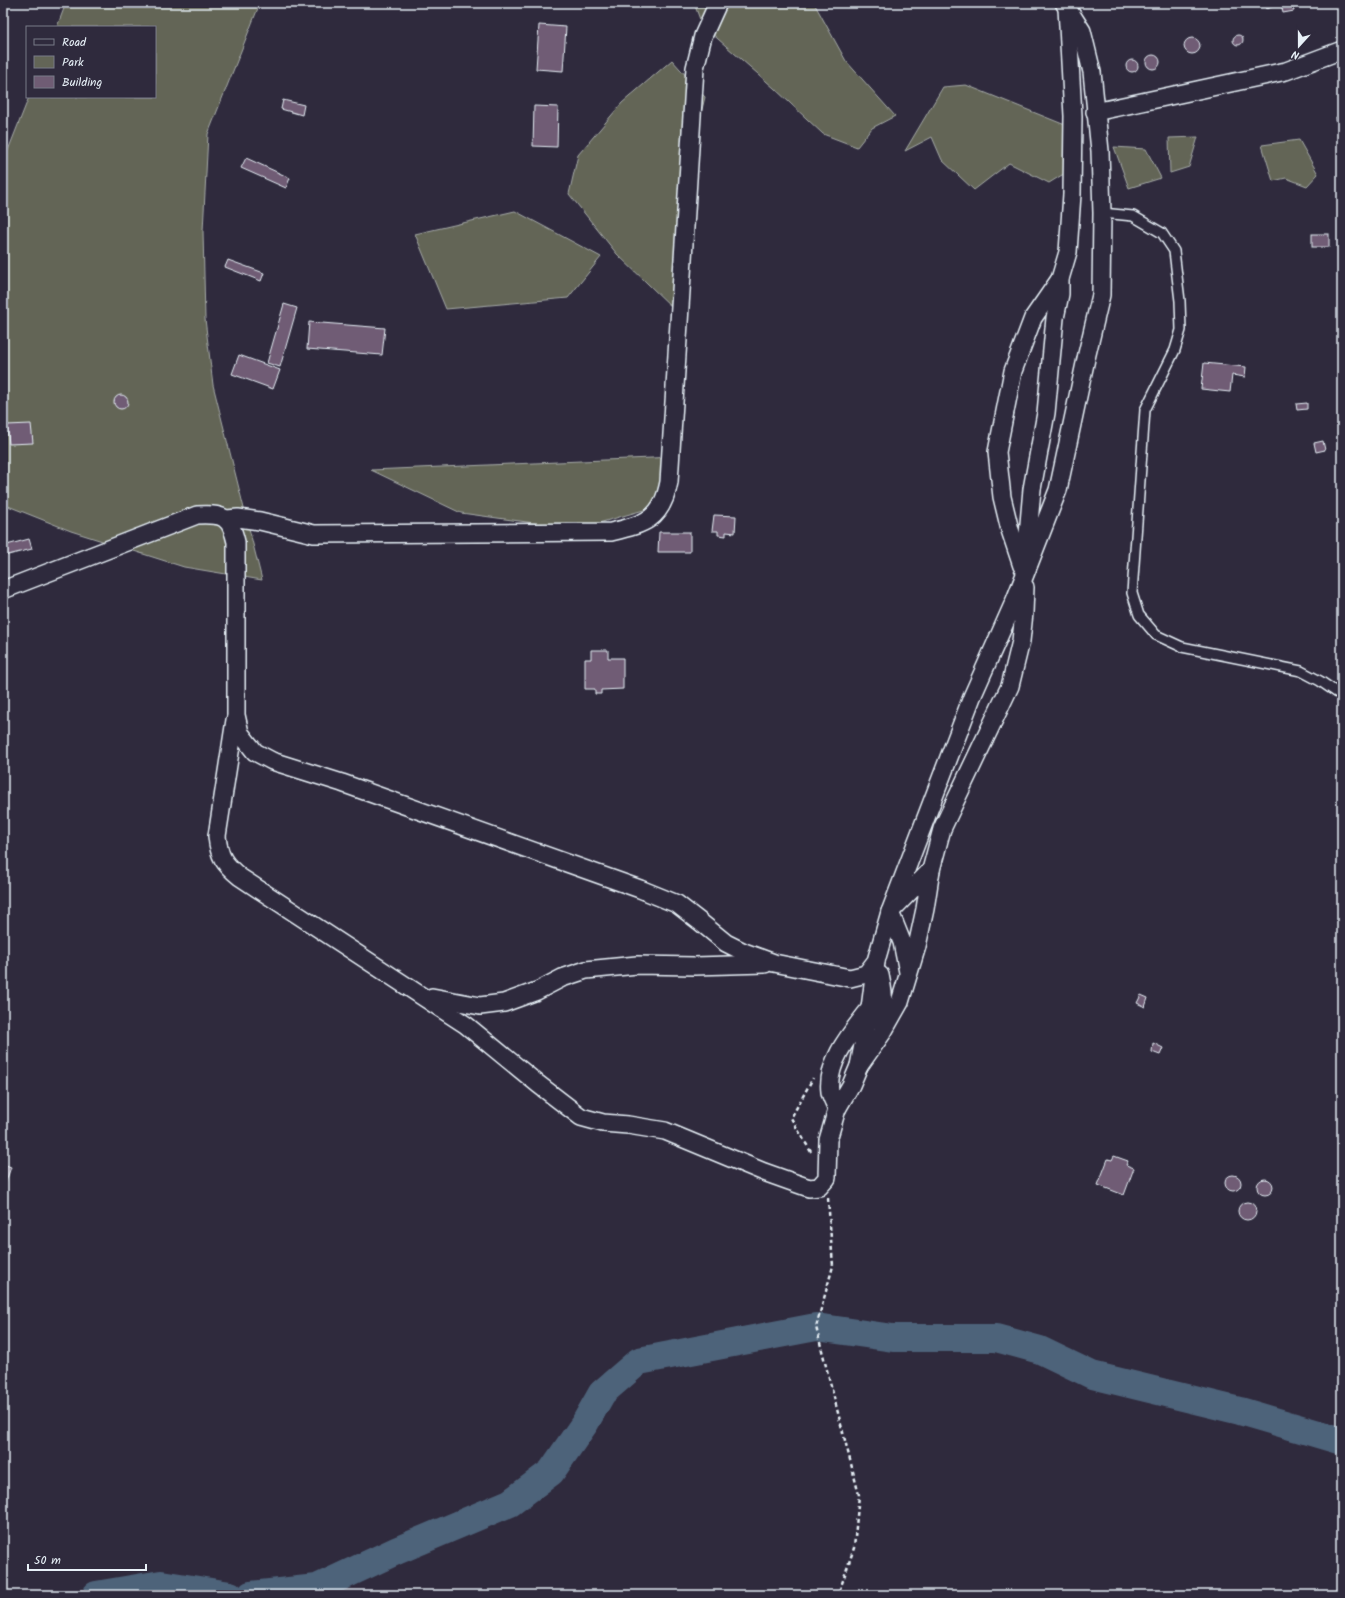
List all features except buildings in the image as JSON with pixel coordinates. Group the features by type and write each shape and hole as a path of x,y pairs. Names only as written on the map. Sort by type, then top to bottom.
{"street":[{"path":"226,519 238,518 260,521 314,534 610,532 648,521 658,511 667,495 669,482 695,68 703,36 718,3"},
{"path":"3,590 197,515 215,514 226,519 233,528 236,542 236,715 217,836 221,859 229,868 240,877 466,1025 581,1117 603,1123 628,1125 665,1131 764,1172 809,1188 820,1187 827,1178 828,1140 837,1109 851,1085 859,1066 870,1008 876,961 890,912 972,697 1015,600 1058,490 1101,295 1102,213 1100,151 1092,72 1082,32 1065,5"},
{"path":"859,1066 883,1032 900,1002 917,946 925,908 930,870 942,829 1010,686 1021,641 1032,489 1046,412 1055,318 1060,294 1060,279 1068,252 1072,194 1073,116 1065,5"},
{"path":"1095,112 1286,71 1342,50"},
{"path":"1025,574 1010,530 1002,497 997,452 1013,371 1033,318 1060,279"},
{"path":"236,715 240,733 255,752 272,761 342,783 640,889 677,904 726,943 744,952 774,963 850,978 866,974 876,961"},
{"path":"890,912 930,870"},
{"path":"890,912 902,942 909,974"},
{"path":"876,961 883,986 885,1007 883,1032"},
{"path":"423,996 480,1006 504,1003 537,991 562,978 586,970 638,965 695,966 774,963"},
{"path":"837,1109 830,1092 832,1070 841,1049 870,1008"}],"lane":[{"path":"1102,213 1133,216 1162,233 1174,250 1180,300 1181,330 1175,350 1145,410 1132,593 1138,615 1156,635 1182,647 1301,671 1320,681 1342,696"}],"path":[{"path":"813,1077 791,1118 827,1178 833,1266 816,1326 859,1494 854,1548 838,1595"}],"green space":[{"path":"66,3 260,3 208,134 203,231 205,319 213,385 262,580 184,567 71,531 3,504 3,163 29,98 156,98 156,26 57,26"},
{"path":"694,3 814,3 846,61 895,116 872,128 857,147 823,134 774,88 702,25"},
{"path":"672,60 705,97 685,179 678,313 617,254 569,194 578,155 622,103"},
{"path":"966,85 1070,127 1070,170 1049,183 1009,163 974,190 942,160 932,137 905,151 943,87"},
{"path":"1198,137 1189,167 1170,173 1169,138"},
{"path":"1299,140 1318,174 1307,186 1286,178 1273,181 1262,145"},
{"path":"1114,147 1146,149 1161,178 1129,188"},
{"path":"515,211 601,257 568,298 446,309 415,234"},
{"path":"675,457 654,507 578,529 461,513 371,470"}],"waterway":[{"path":"251,1595 317,1588 396,1551 510,1503 551,1472 585,1423 602,1393 639,1361 816,1327 893,1338 996,1338 1040,1350 1092,1375 1240,1411 1342,1441"},
{"path":"96,1595 161,1584 230,1595"}]}
